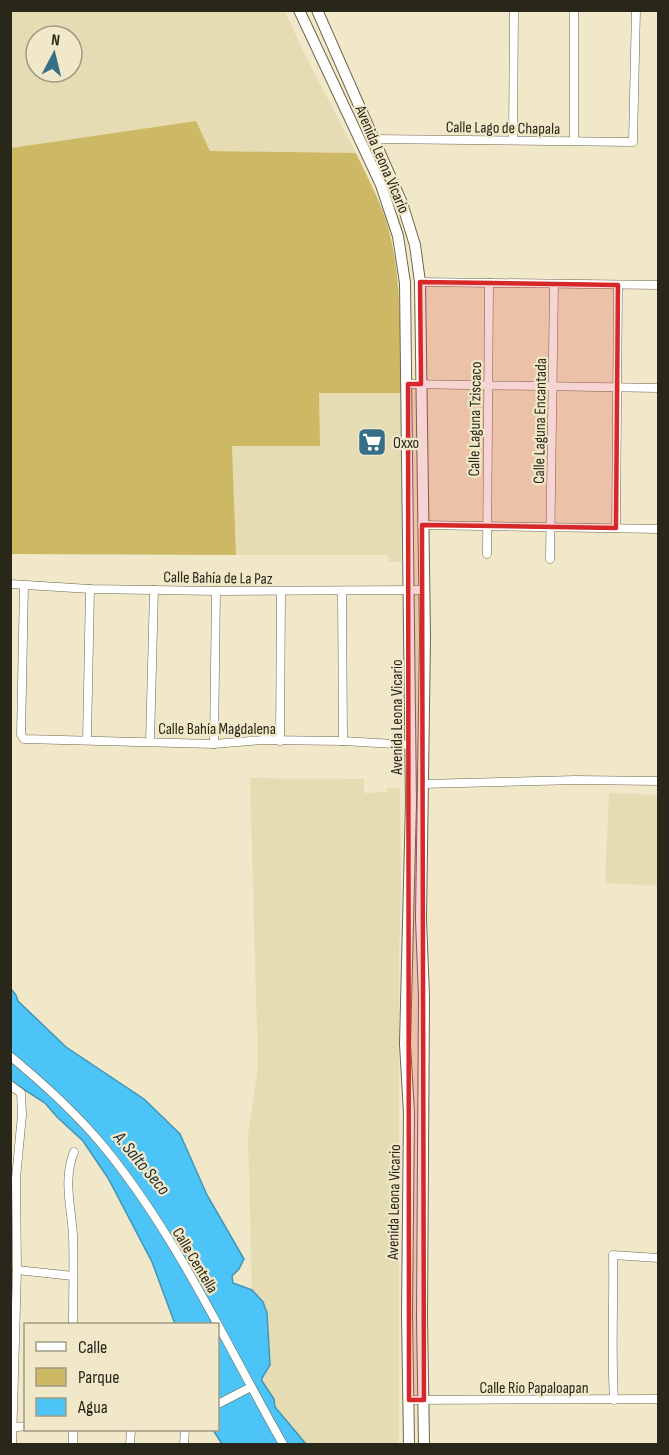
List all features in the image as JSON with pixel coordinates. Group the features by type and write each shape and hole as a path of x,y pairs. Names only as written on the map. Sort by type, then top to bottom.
{"street":[{"name":"Avenida Leona Vicario","path":"299,10 381,185 398,236 405,284 411,745 405,1044 409,1113 407,1314 410,1444"},
{"name":"Avenida Leona Vicario","path":"317,10 392,178 409,222 420,282 422,525 425,590 421,919 424,1097 422,1317 424,1444"},
{"path":"513,140 514,10"},
{"path":"574,10 574,141"},
{"name":"Calle Lago de Chapala","path":"374,139 633,142 636,10"},
{"path":"420,282 658,285"},
{"name":"Calle Laguna Tziscaco","path":"487,554 489,283"},
{"name":"Calle Laguna Encantada","path":"550,559 554,284"},
{"path":"615,528 618,285"},
{"path":"408,384 658,388"},
{"path":"422,525 658,529"},
{"name":"Calle Bahía de La Paz","path":"10,584 90,589 216,591 425,590"},
{"name":"Calle Bahía Magdalena","path":"24,586 21,735 24,739 214,744 263,740 343,741 411,745"},
{"path":"87,740 90,589"},
{"path":"150,742 154,590"},
{"path":"214,744 216,591"},
{"path":"279,741 280,591"},
{"path":"342,592 343,741"},
{"path":"422,784 576,780 658,781"},
{"name":"Calle Centella","path":"10,1056 71,1111 105,1149 150,1209 191,1275 216,1323"},
{"path":"10,1085 21,1093 22,1115 16,1178 12,1444"},
{"path":"73,1323 72,1234 67,1176 74,1152"},
{"path":"614,1400 613,1255 658,1258"},
{"path":"15,1275 73,1275"},
{"name":"Calle Centella","path":"219,1328 283,1444"},
{"path":"219,1404 251,1388"},
{"name":"Calle Río Papaloapan","path":"409,1400 658,1399"}],"highlighted area":[{"path":"420,282 618,285 616,528 422,525 424,1400 409,1400 408,384 421,384"}],"shaded area":[{"path":"10,11 285,11 356,153 210,151 196,121 11,148"},
{"path":"319,393 401,393 401,562 389,562 388,555 236,555 232,446 319,446"},
{"path":"250,778 364,779 364,793 387,792 387,788 400,788 399,1444 306,1444 275,1407 274,1399 262,1381 270,1365 269,1339 268,1324 258,1295 252,1290 248,1136 258,1067"},
{"path":"609,793 658,795 658,886 605,883"}],"green space":[{"path":"196,121 210,151 356,153 385,217 391,238 398,282 401,393 319,393 320,446 232,446 236,555 11,554 11,148"}],"water":[{"name":"A. Salto Seco","path":"11,989 18,1001 66,1047 144,1099 180,1134 207,1195 244,1259 232,1276 233,1283 252,1290 263,1302 267,1313 270,1365 262,1381 274,1399 275,1407 306,1444 222,1444 214,1431 219,1431 219,1323 175,1323 152,1262 108,1178 83,1141 45,1103 11,1081"}],"place":[{"name":"Oxxo","path":"372,442"}]}
